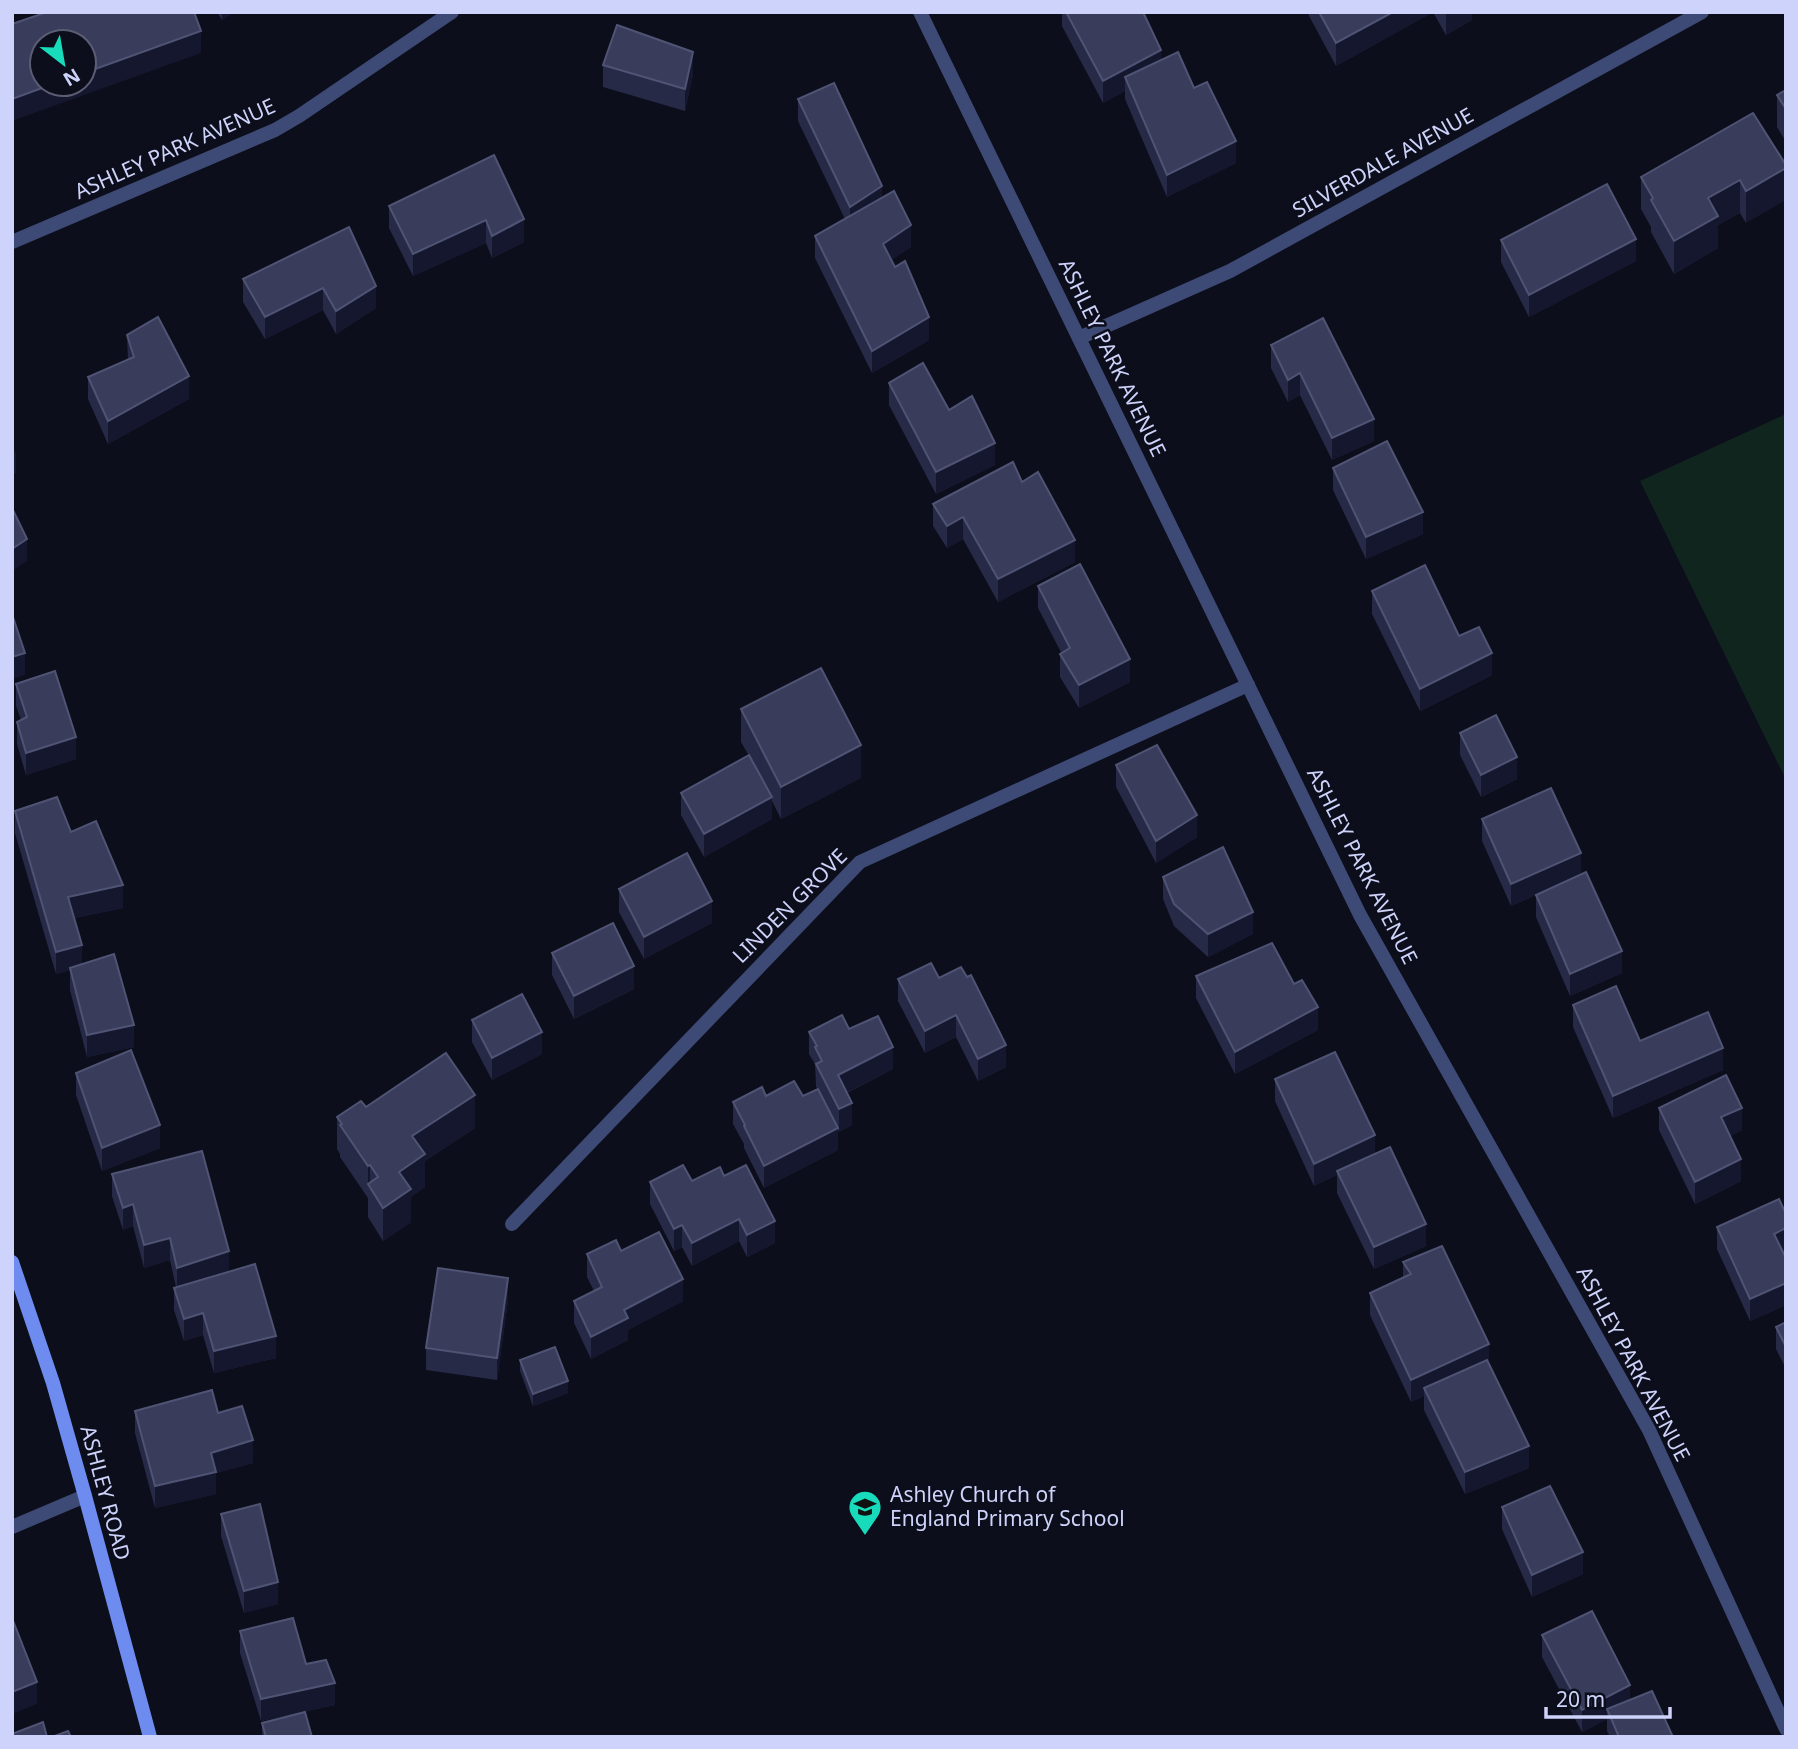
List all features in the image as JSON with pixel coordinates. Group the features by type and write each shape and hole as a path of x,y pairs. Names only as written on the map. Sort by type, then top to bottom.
{"main road":[{"name":"ASHLEY ROAD","path":"12,1262 53,1383 150,1737"}],"street":[{"name":"ASHLEY PARK AVENUE","path":"12,242 275,130 452,12"},
{"name":"ASHLEY PARK AVENUE","path":"920,12 1360,915 1649,1430 1786,1729"},
{"name":"SILVERDALE AVENUE","path":"1079,338 1230,271 1702,12"},
{"name":"LINDEN GROVE","path":"512,1224 860,862 1248,685"},
{"path":"12,1527 85,1496"}],"green space":[{"path":"1786,414 1786,780 1640,481"}],"building":[{"path":"47,12 194,12 201,31 98,68 98,28 28,28 28,93 12,99 12,24"},
{"path":"1066,12 1143,12 1161,50 1103,81"},
{"path":"1319,12 1393,12 1336,43"},
{"path":"617,25 693,52 685,89 603,65"},
{"path":"1178,52 1194,88 1207,82 1236,141 1167,175 1125,77"},
{"path":"834,83 882,186 850,207 798,99"},
{"path":"1786,90 1786,109 1777,95"},
{"path":"1753,113 1786,168 1746,191 1740,180 1708,198 1718,216 1674,241 1641,177"},
{"path":"494,155 524,219 492,236 486,220 413,254 389,206"},
{"path":"1607,184 1636,239 1529,295 1501,240"},
{"path":"894,191 911,225 883,244 895,267 905,261 929,317 872,351 815,236"},
{"path":"349,227 376,286 336,311 323,288 265,317 243,279"},
{"path":"158,317 189,376 108,421 88,377 134,357 127,335"},
{"path":"1323,318 1374,419 1332,438 1300,373 1288,380 1271,345"},
{"path":"923,363 949,410 972,396 995,443 936,472 889,383"},
{"path":"1387,441 1423,512 1366,537 1333,468"},
{"path":"1013,462 1022,482 1038,472 1075,540 998,579 963,517 947,526 933,504"},
{"path":"12,508 27,539 12,549"},
{"path":"1080,564 1130,659 1079,685 1060,654 1070,648 1038,586"},
{"path":"1425,565 1459,636 1479,627 1492,653 1420,689 1372,591"},
{"path":"12,614 25,653 12,657"},
{"path":"821,668 861,745 781,787 741,709"},
{"path":"55,671 76,737 26,753 17,722 27,717 16,684"},
{"path":"1496,715 1517,757 1481,775 1460,733"},
{"path":"1157,745 1197,815 1156,841 1116,765"},
{"path":"749,755 772,797 704,834 681,793"},
{"path":"1551,788 1581,853 1511,884 1482,819"},
{"path":"57,797 71,832 96,821 123,885 68,897 82,945 56,952 15,811"},
{"path":"1223,847 1253,912 1208,934 1174,904 1163,877"},
{"path":"687,853 712,901 644,937 619,889"},
{"path":"1586,872 1622,951 1570,974 1536,895"},
{"path":"613,923 634,966 574,996 552,953"},
{"path":"1272,943 1294,984 1302,980 1318,1007 1235,1052 1196,976"},
{"path":"114,954 134,1025 87,1035 70,968"},
{"path":"931,963 939,978 961,967 967,977 971,975 1006,1045 978,1059 956,1015 925,1031 898,979"},
{"path":"1616,986 1640,1041 1708,1012 1723,1048 1613,1096 1573,1005"},
{"path":"522,994 542,1032 492,1058 472,1020"},
{"path":"842,1015 849,1029 878,1016 893,1047 838,1075 852,1103 839,1109 816,1064 822,1061 809,1032"},
{"path":"131,1050 160,1125 102,1148 76,1073"},
{"path":"1335,1052 1375,1135 1314,1164 1275,1079"},
{"path":"446,1053 475,1095 412,1136 425,1154 399,1172 411,1189 383,1208 368,1184 378,1177 337,1117 361,1101 366,1107"},
{"path":"1726,1075 1742,1108 1721,1117 1741,1159 1695,1182 1659,1108"},
{"path":"794,1081 803,1096 818,1089 838,1128 764,1166 733,1102 762,1087 766,1096"},
{"path":"1390,1147 1426,1224 1374,1247 1337,1171"},
{"path":"202,1151 229,1251 177,1268 170,1238 144,1245 133,1204 123,1208 112,1174"},
{"path":"683,1165 692,1181 720,1167 724,1176 746,1165 775,1221 747,1235 739,1219 692,1243 682,1225 674,1229 650,1182"},
{"path":"1779,1199 1786,1214 1786,1228 1774,1234 1786,1258 1786,1283 1750,1299 1717,1227"},
{"path":"659,1232 683,1279 624,1310 628,1318 591,1337 574,1301 602,1287 587,1254 616,1240 621,1251"},
{"path":"1442,1246 1489,1344 1411,1380 1370,1293 1411,1274 1403,1262"},
{"path":"255,1264 276,1336 214,1351 203,1313 184,1319 174,1288"},
{"path":"438,1268 508,1278 497,1358 426,1348"},
{"path":"1786,1322 1786,1347 1776,1327"},
{"path":"555,1347 568,1381 533,1394 520,1360"},
{"path":"1487,1360 1529,1446 1465,1472 1424,1388"},
{"path":"212,1390 218,1413 242,1406 253,1440 211,1453 216,1472 155,1486 135,1411"},
{"path":"1550,1486 1583,1552 1532,1575 1502,1507"},
{"path":"260,1504 278,1582 244,1591 221,1514"},
{"path":"1592,1611 1630,1685 1582,1710 1542,1635"},
{"path":"12,1618 37,1682 12,1692"},
{"path":"293,1618 306,1664 326,1660 335,1683 261,1699 240,1631"},
{"path":"1652,1691 1673,1737 1619,1737 1607,1709"},
{"path":"305,1712 312,1737 266,1737 262,1723"},
{"path":"43,1722 47,1737 12,1737 12,1734"},
{"path":"68,1731 71,1737 52,1737"}],"place":[{"name":"Ashley Church of England Primary School","path":"865,1537"}]}
